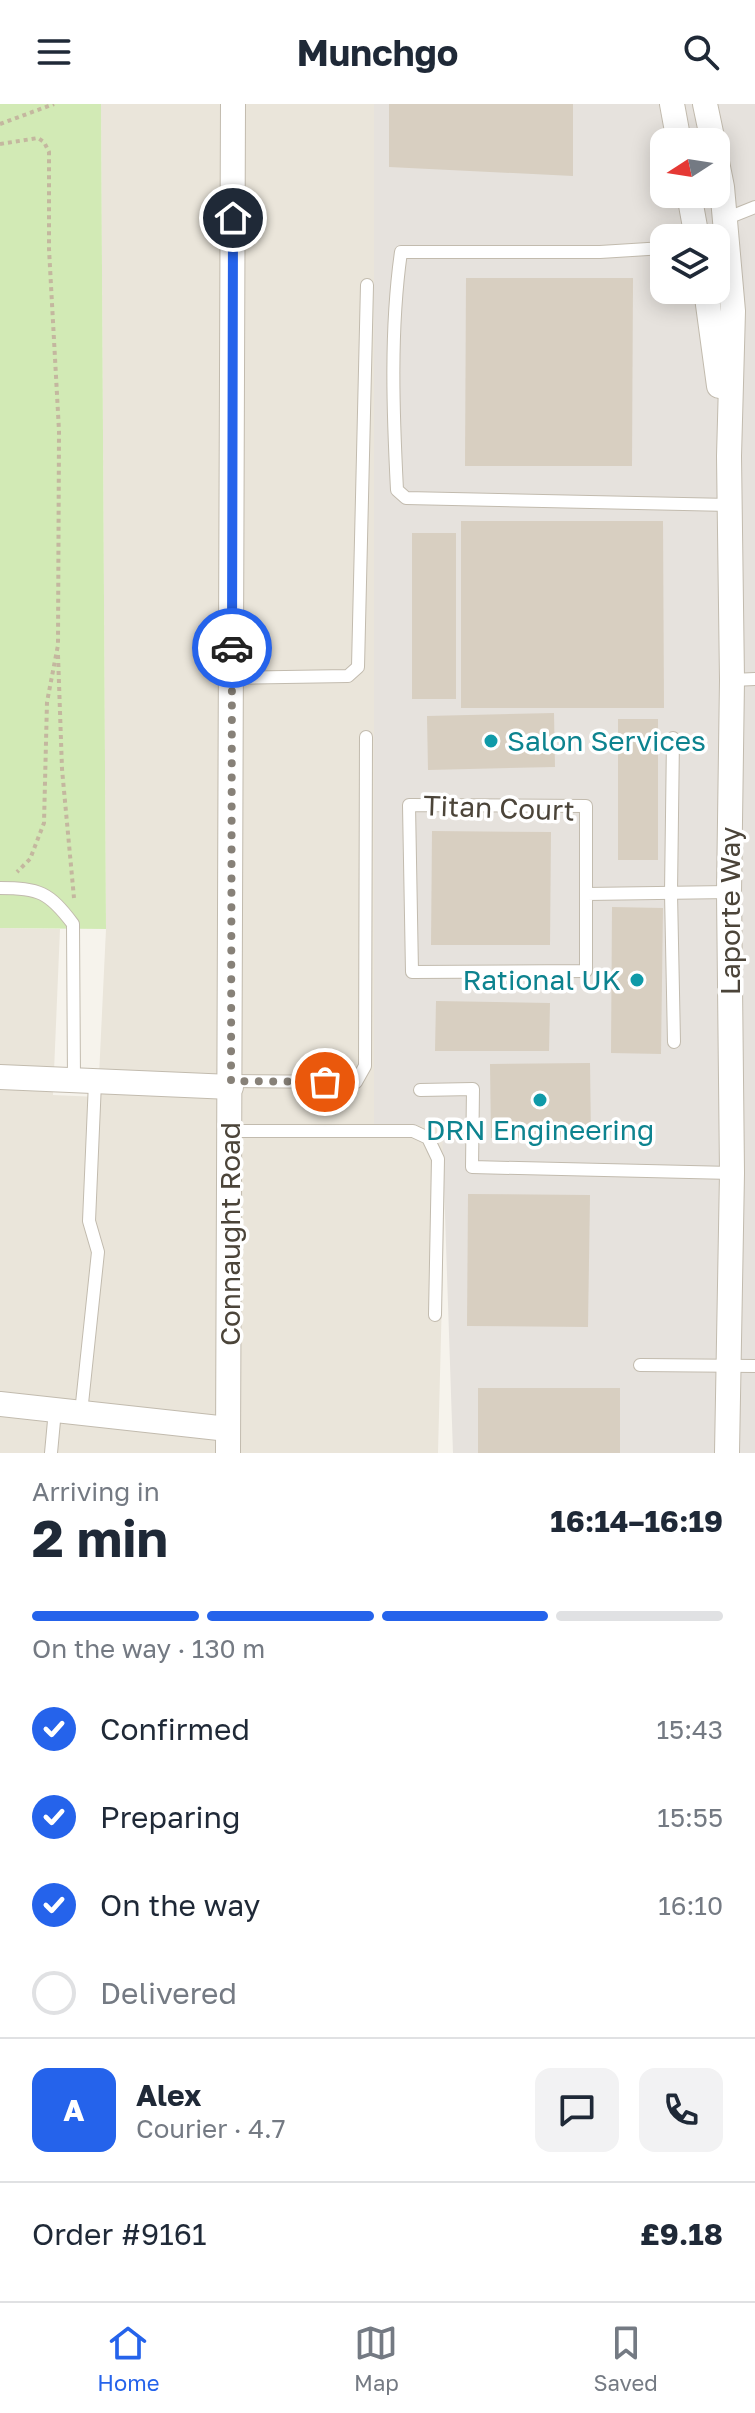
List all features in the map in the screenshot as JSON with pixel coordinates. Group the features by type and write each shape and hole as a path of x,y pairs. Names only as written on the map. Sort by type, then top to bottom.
{"street":[{"name":"Connaught Road","path":"228,1441 233,104"},
{"path":"672,104 676,128"},
{"path":"705,104 710,128"},
{"name":"Laporte Way","path":"723,208 733,311 730,505 744,679 729,892 732,1173 727,1453"},
{"name":"Laporte Way","path":"708,304 729,456"},
{"path":"0,1077 85,1082 231,1084"},
{"path":"0,1404 81,1413 228,1441"}],"lane":[{"path":"725,219 755,207"},
{"path":"650,249 600,252 401,252 397,280 394,417 397,490 406,498 730,505"},
{"path":"232,678 348,676 358,667 367,285"},
{"path":"231,1084 356,1082 365,1066 366,737"},
{"path":"673,738 671,893 674,1042"},
{"name":"Titan Court","path":"409,805 586,806 586,894 586,971 412,972 409,805"},
{"path":"0,888 29,888 45,894 58,904 73,924 85,1082 89,1221 98,1252 81,1413"},
{"path":"586,894 729,892"},
{"path":"420,1090 473,1089 472,1167 732,1173"},
{"path":"230,1131 413,1131 428,1138 438,1159 435,1315"},
{"path":"640,1365 755,1366"},
{"path":"51,1453 55,1410"}],"path":[{"path":"0,124 54,104"},
{"path":"0,144 38,138 49,152 49,249 59,431 58,645 62,769 75,888 73,924"},
{"path":"0,888 30,859 44,823 47,702 58,645"}],"shaded area":[{"path":"101,104 374,104 374,1123 442,1126 445,1180 438,1453 0,1453 0,928 60,929 53,1095 98,1097 106,929"},
{"path":"374,104 755,104 755,1453 453,1453 442,1126 374,1124"}],"green space":[{"path":"0,104 101,104 106,929 0,928"}],"building":[{"path":"389,104 573,104 573,176 389,167"},
{"path":"466,278 633,278 632,466 465,466"},
{"path":"461,521 663,521 664,708 461,708"},
{"path":"412,533 456,533 456,699 412,699"},
{"name":"Salon Services","path":"554,713 555,767 428,770 427,716"},
{"path":"618,719 658,719 658,860 618,860"},
{"path":"432,831 551,832 550,945 431,945"},
{"name":"Rational UK","path":"612,907 663,908 661,1054 611,1053"},
{"path":"436,1001 550,1003 549,1051 435,1051"},
{"name":"DRN Engineering","path":"590,1063 591,1137 491,1138 490,1064"},
{"path":"468,1194 590,1195 588,1327 467,1326"},
{"path":"478,1388 620,1388 620,1453 478,1453"}],"way so far":[{"path":"232,648 231,1081 325,1082"}],"place":[{"name":"Salon Services","path":"491,741"},
{"name":"Rational UK","path":"637,980"},
{"name":"DRN Engineering","path":"540,1100"}],"route":[{"path":"232,648 233,218"}]}
